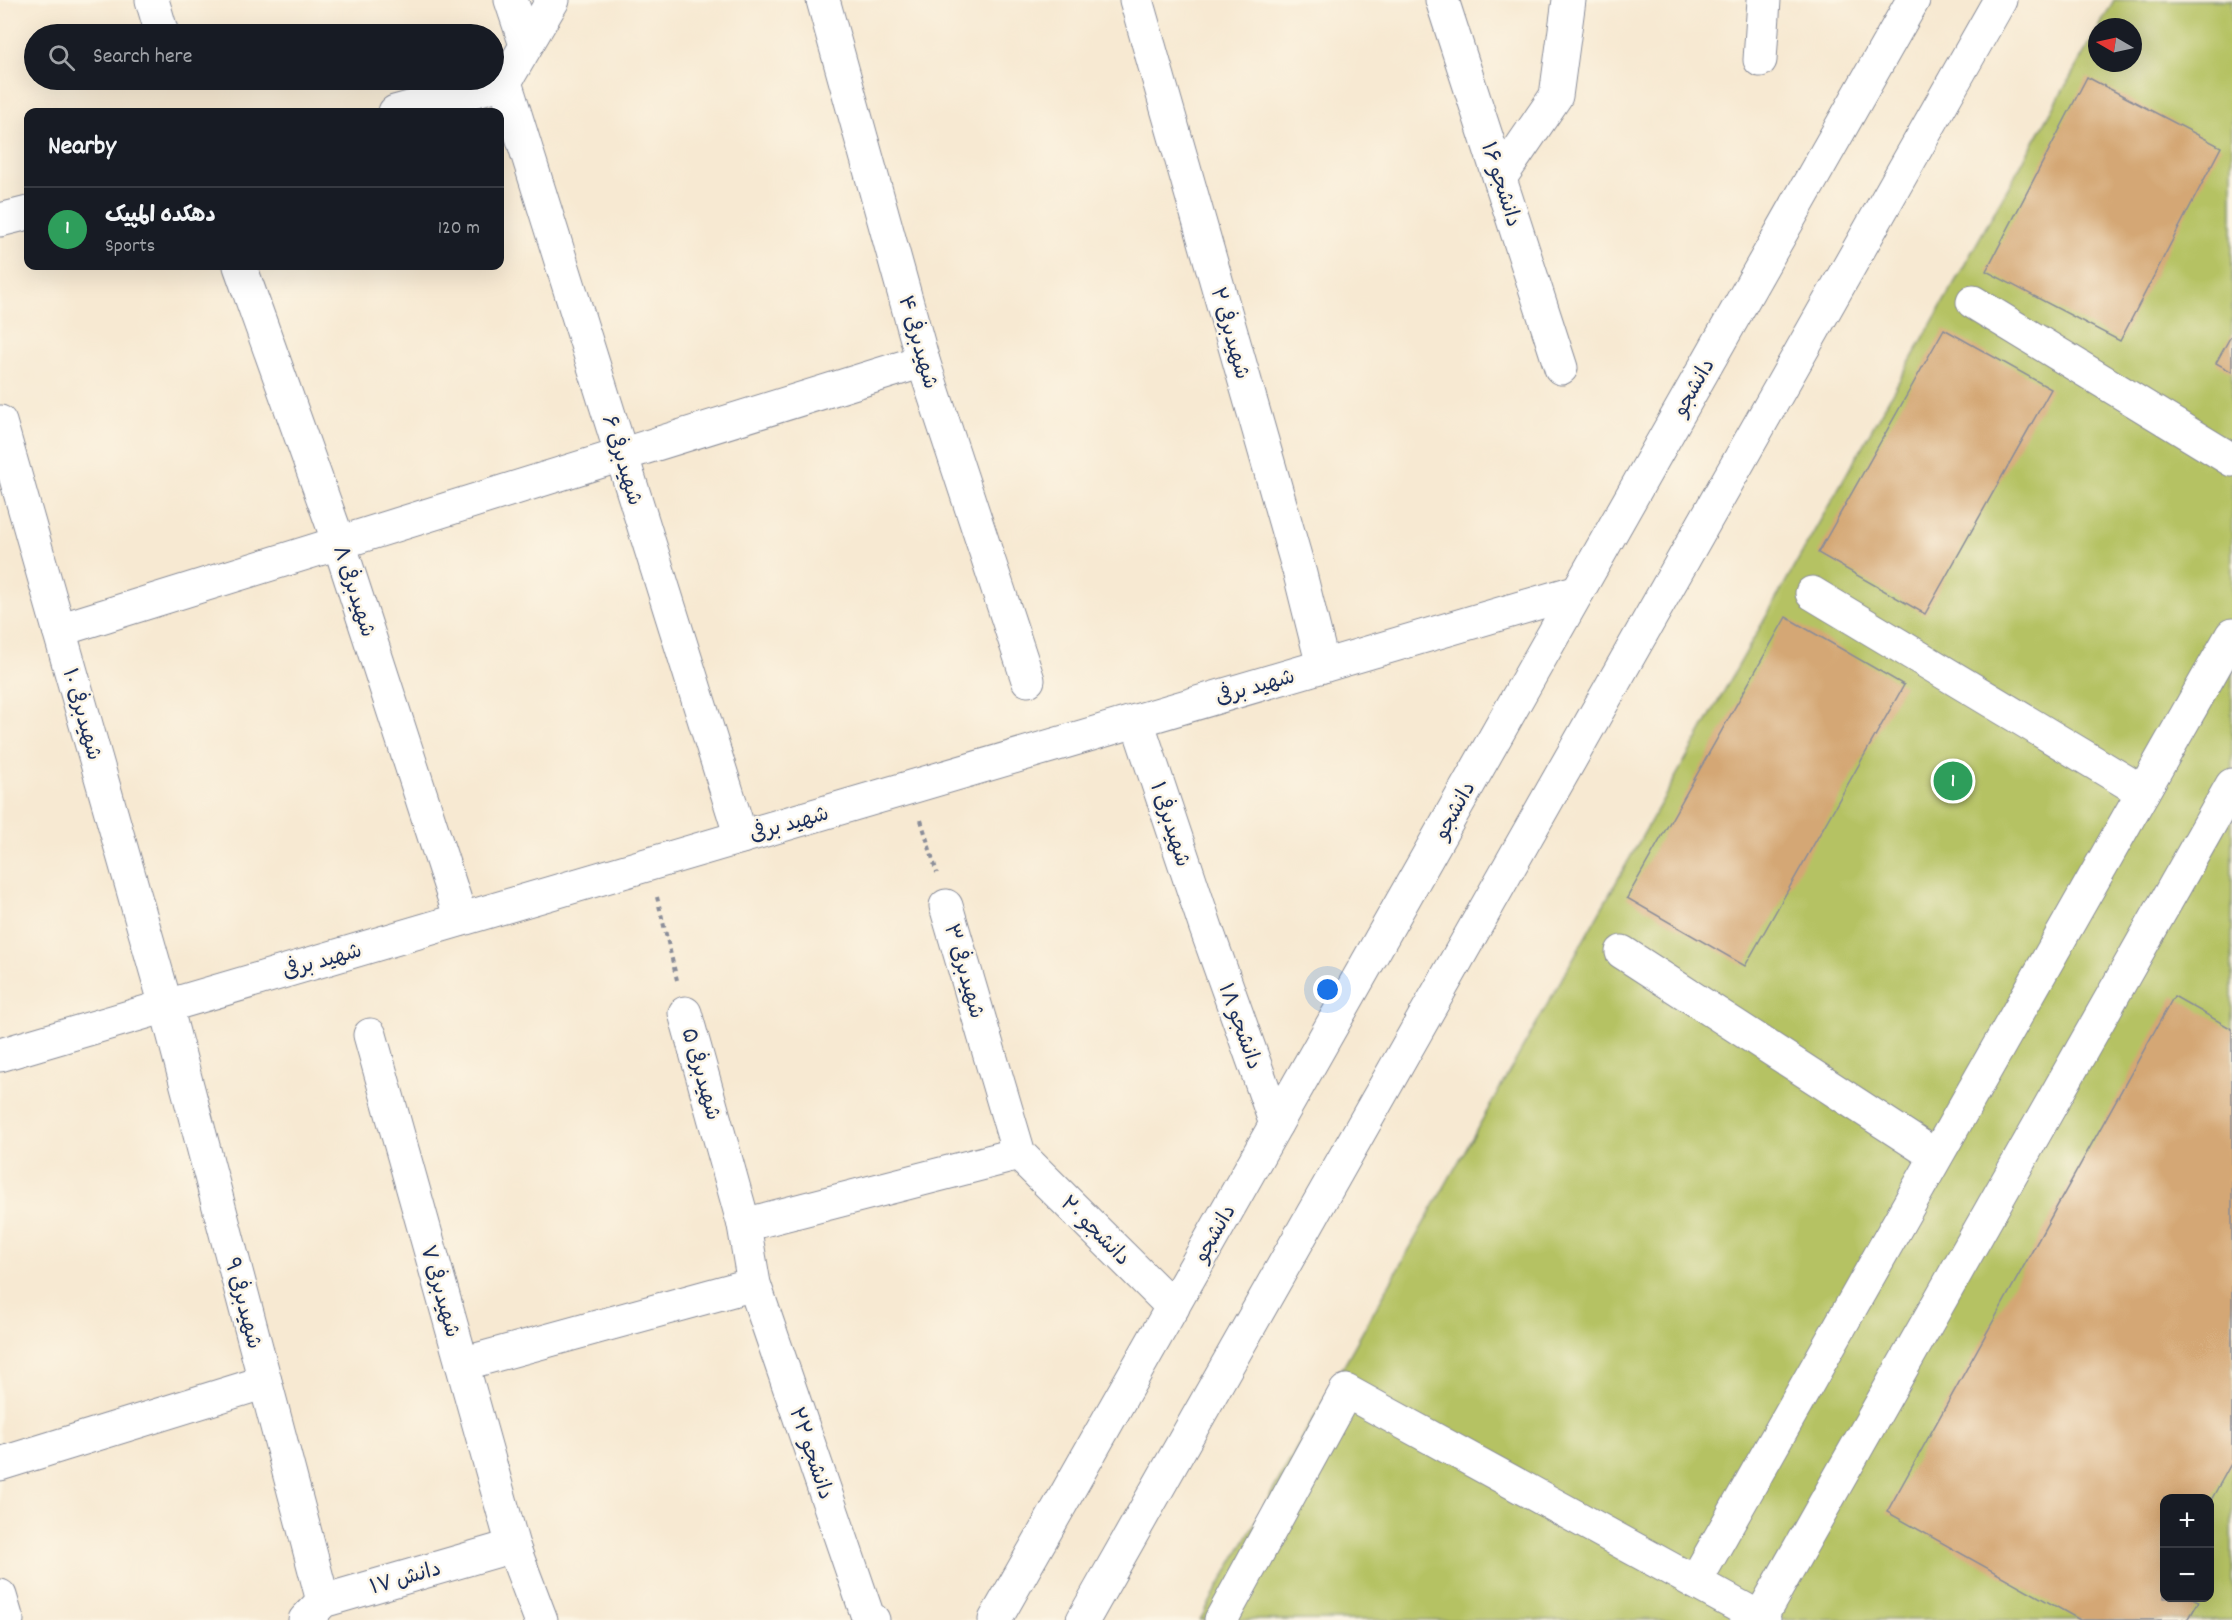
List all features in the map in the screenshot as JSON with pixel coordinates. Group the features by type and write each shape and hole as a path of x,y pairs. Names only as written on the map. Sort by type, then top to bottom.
{"street":[{"path":"152,0 159,24"},
{"path":"511,0 526,45"},
{"path":"505,82 553,0"},
{"name":"شهیدبرفی ۴","path":"823,0 923,361 1028,680"},
{"name":"شهیدبرفی ۲","path":"1136,0 1300,574 1323,666"},
{"name":"دانشجو ۱۶","path":"1442,0 1561,368"},
{"path":"1500,178 1556,96 1569,0"},
{"path":"1760,60 1764,0"},
{"name":"دانشجو","path":"995,1620 1912,0"},
{"path":"1083,1620 2000,0"},
{"name":"شهیدبرفی ۶","path":"505,82 741,837"},
{"path":"410,108 476,90"},
{"path":"0,220 24,214"},
{"name":"شهیدبرفی ۸","path":"241,270 339,543 461,919"},
{"path":"1973,302 2232,460"},
{"path":"59,630 923,361"},
{"name":"شهیدبرفی ۱۰","path":"0,422 166,1006"},
{"name":"شهید برفی","path":"0,1055 1578,591"},
{"path":"1812,593 2143,792"},
{"path":"1695,1582 2232,635"},
{"name":"شهیدبرفی ۱","path":"1137,721 1206,928"},
{"path":"1221,1620 1346,1391 1762,1619 2232,785"},
{"name":"شهیدبرفی ۳","path":"946,906 1019,1154"},
{"name":"دانشجو ۱۸","path":"1206,928 1276,1124"},
{"path":"1622,952 1936,1156"},
{"name":"شهیدبرفی ۹","path":"166,1006 265,1382 314,1611"},
{"name":"شهیدبرفی ۵","path":"684,1013 744,1225 754,1284"},
{"name":"شهیدبرفی ۷","path":"370,1035 513,1546 541,1620"},
{"path":"744,1225 1019,1154"},
{"name":"دانشجو ۲۰","path":"1019,1154 1173,1307"},
{"path":"462,1364 754,1284"},
{"name":"دانشجو ۲۲","path":"754,1284 868,1617 873,1620"},
{"path":"0,1464 265,1382"},
{"name":"دانش ۱۷","path":"314,1611 513,1546"},
{"path":"0,1596 7,1620"}],"path":[{"name":"شهیدبرفی ۳","path":"912,787 946,906"},
{"name":"شهیدبرفی ۵","path":"649,864 684,1013"}],"green space":[{"path":"2114,0 2232,0 2232,1620 1200,1620 2088,46 2088,72 2142,72 2142,18 2104,18"}],"building":[{"path":"2087,77 2221,147 2120,341 1986,271"},
{"path":"1944,329 2051,389 1925,614 1818,553"},
{"path":"2232,334 2232,372 2216,363"},
{"path":"1786,617 1904,685 1745,966 1627,898"},
{"path":"2174,996 2232,1029 2232,1462 2214,1495 2160,1494 2160,1602 2198,1602 2188,1620 2080,1620 1887,1512"}],"place":[{"name":"دهکده المپیک","path":"1953,781"}]}
